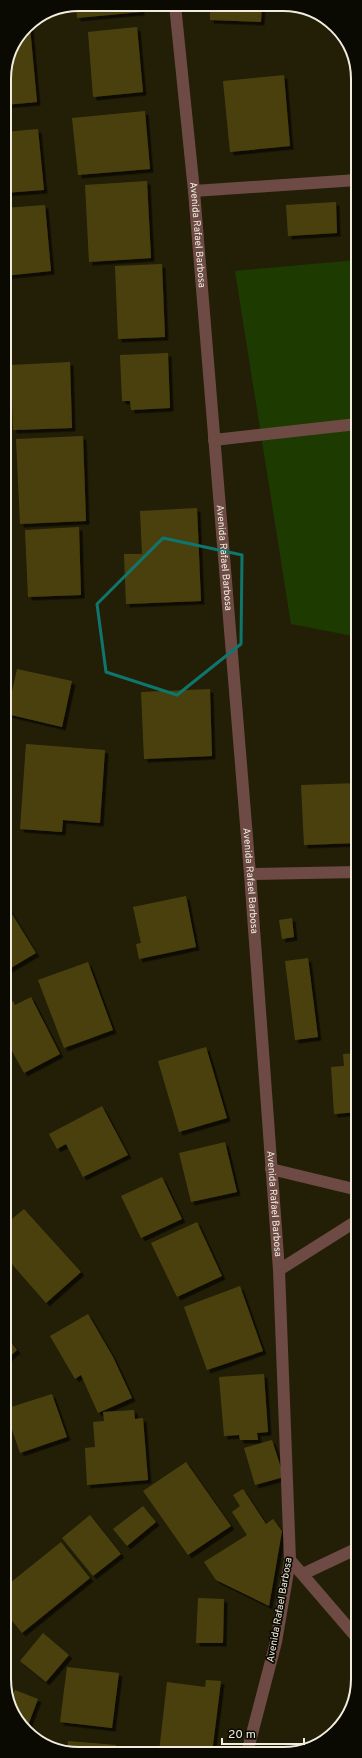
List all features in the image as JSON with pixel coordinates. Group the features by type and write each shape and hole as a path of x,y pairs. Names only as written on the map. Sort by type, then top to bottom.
{"street":[{"name":"Avenida Rafael Barbosa","path":"177,11 194,190 250,874 279,1270 290,1560 276,1642 249,1747"},
{"path":"194,190 351,180"},
{"path":"214,440 351,425"},
{"path":"250,874 351,872"},
{"path":"271,1169 351,1188"},
{"path":"279,1270 351,1224"},
{"path":"303,1574 351,1551"},
{"path":"290,1560 351,1631"}],"highlighted area":[{"path":"163,538 242,555 241,644 177,695 106,672 97,604"}],"green space":[{"path":"351,261 351,636 291,624 235,271"}],"building":[{"path":"76,11 141,12 77,18"},
{"path":"210,11 262,11 261,22 210,20"},
{"path":"137,27 143,92 93,97 88,32"},
{"path":"30,32 37,102 11,104 12,66 22,41"},
{"path":"284,75 290,146 230,152 223,81"},
{"path":"145,111 150,169 78,175 72,118"},
{"path":"38,129 44,190 11,192 11,131"},
{"path":"147,181 151,258 89,262 85,185"},
{"path":"336,202 337,233 288,236 286,205"},
{"path":"45,205 51,271 11,275 11,207"},
{"path":"162,264 165,337 118,339 115,266"},
{"path":"168,353 170,408 131,410 130,401 122,401 120,355"},
{"path":"70,362 72,428 13,430 11,365"},
{"path":"83,436 86,521 20,524 16,439"},
{"path":"197,508 201,601 126,604 124,554 142,554 140,511"},
{"path":"79,527 81,595 28,597 25,530"},
{"path":"17,669 72,681 62,727 11,715 11,696"},
{"path":"210,689 212,756 144,759 141,692"},
{"path":"26,744 105,750 100,823 63,820 62,832 20,829"},
{"path":"351,783 351,843 304,845 301,785"},
{"path":"186,896 196,947 139,959 136,944 141,943 133,907"},
{"path":"11,912 36,953 11,968"},
{"path":"292,918 294,937 282,939 279,920"},
{"path":"308,958 318,1037 295,1040 285,961"},
{"path":"88,962 113,1030 64,1048 38,980"},
{"path":"31,997 60,1054 24,1073 11,1049 11,1002 13,1001 15,1005"},
{"path":"206,1047 227,1118 179,1132 158,1061"},
{"path":"351,1053 351,1113 334,1114 331,1067 344,1066 343,1054"},
{"path":"102,1106 128,1155 83,1177 66,1144 57,1149 49,1134"},
{"path":"225,1142 237,1192 191,1202 179,1153"},
{"path":"162,1177 182,1219 141,1238 121,1196"},
{"path":"24,1209 81,1272 46,1303 11,1263 11,1220"},
{"path":"197,1222 222,1276 177,1297 151,1243"},
{"path":"240,1286 263,1351 207,1370 184,1307"},
{"path":"88,1314 113,1357 132,1398 98,1413 81,1375 75,1379 50,1336"},
{"path":"11,1342 17,1350 11,1356"},
{"path":"264,1374 268,1432 257,1433 258,1440 240,1440 239,1435 224,1436 219,1377"},
{"path":"52,1394 67,1437 20,1453 11,1427 11,1407"},
{"path":"134,1410 135,1419 143,1418 148,1480 87,1485 85,1448 95,1447 93,1422 104,1421 103,1412"},
{"path":"272,1440 284,1477 255,1485 244,1448"},
{"path":"186,1462 231,1526 188,1555 143,1491"},
{"path":"243,1489 266,1524 273,1519 282,1531 269,1606 216,1580 204,1562 247,1535 232,1512 240,1506 233,1495"},
{"path":"143,1506 156,1522 127,1546 113,1529"},
{"path":"90,1515 121,1554 93,1576 62,1538"},
{"path":"61,1542 90,1578 22,1633 11,1619 11,1582"},
{"path":"198,1598 224,1599 223,1643 196,1643"},
{"path":"43,1633 69,1655 46,1682 20,1661"},
{"path":"67,1667 119,1673 112,1728 60,1722"},
{"path":"206,1680 221,1681 213,1747 160,1747 167,1682 205,1687"},
{"path":"15,1690 38,1699 28,1724 22,1717 13,1695"},
{"path":"68,1741 116,1745 116,1747 68,1746"}]}
